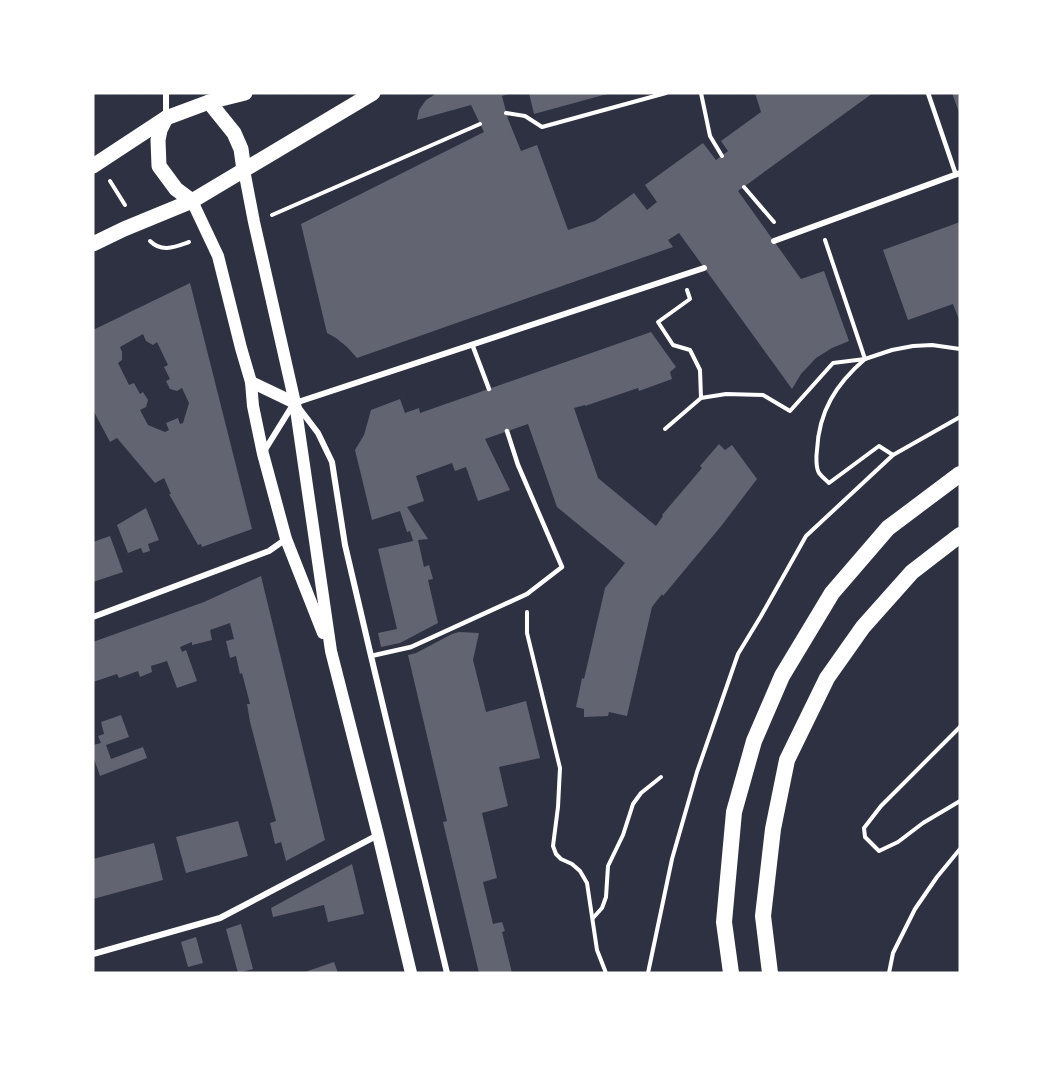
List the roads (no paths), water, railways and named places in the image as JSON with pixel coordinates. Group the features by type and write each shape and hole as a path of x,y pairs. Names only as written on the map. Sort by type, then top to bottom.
{"highway":[{"path":"731,973 724,922 734,812 754,741 782,676 832,593 888,528 960,474"},
{"path":"770,973 763,916 773,829 788,759 827,678 863,627 912,572 960,535"}],"main road":[{"path":"93,166 166,118 207,97 245,93"},
{"path":"93,244 192,201 373,93"},
{"path":"207,97 234,132 241,149 254,222 294,403 331,651 411,973"},
{"path":"166,118 158,140 159,166 176,189 192,201 218,256 251,382 253,406 263,454 286,539 331,651"},
{"path":"251,382 294,403"}],"street":[{"path":"166,93 166,118"},
{"path":"774,241 958,174"},
{"path":"263,454 294,403 704,268"},
{"path":"294,403 318,433 332,462 345,545 447,973"},
{"path":"93,617 269,550 286,539"},
{"path":"93,954 220,918 378,835"}],"lane":[{"path":"928,93 958,174"},
{"path":"472,344 489,389"},
{"path":"371,656 411,648 527,594 562,567 518,465 507,431"}]}
